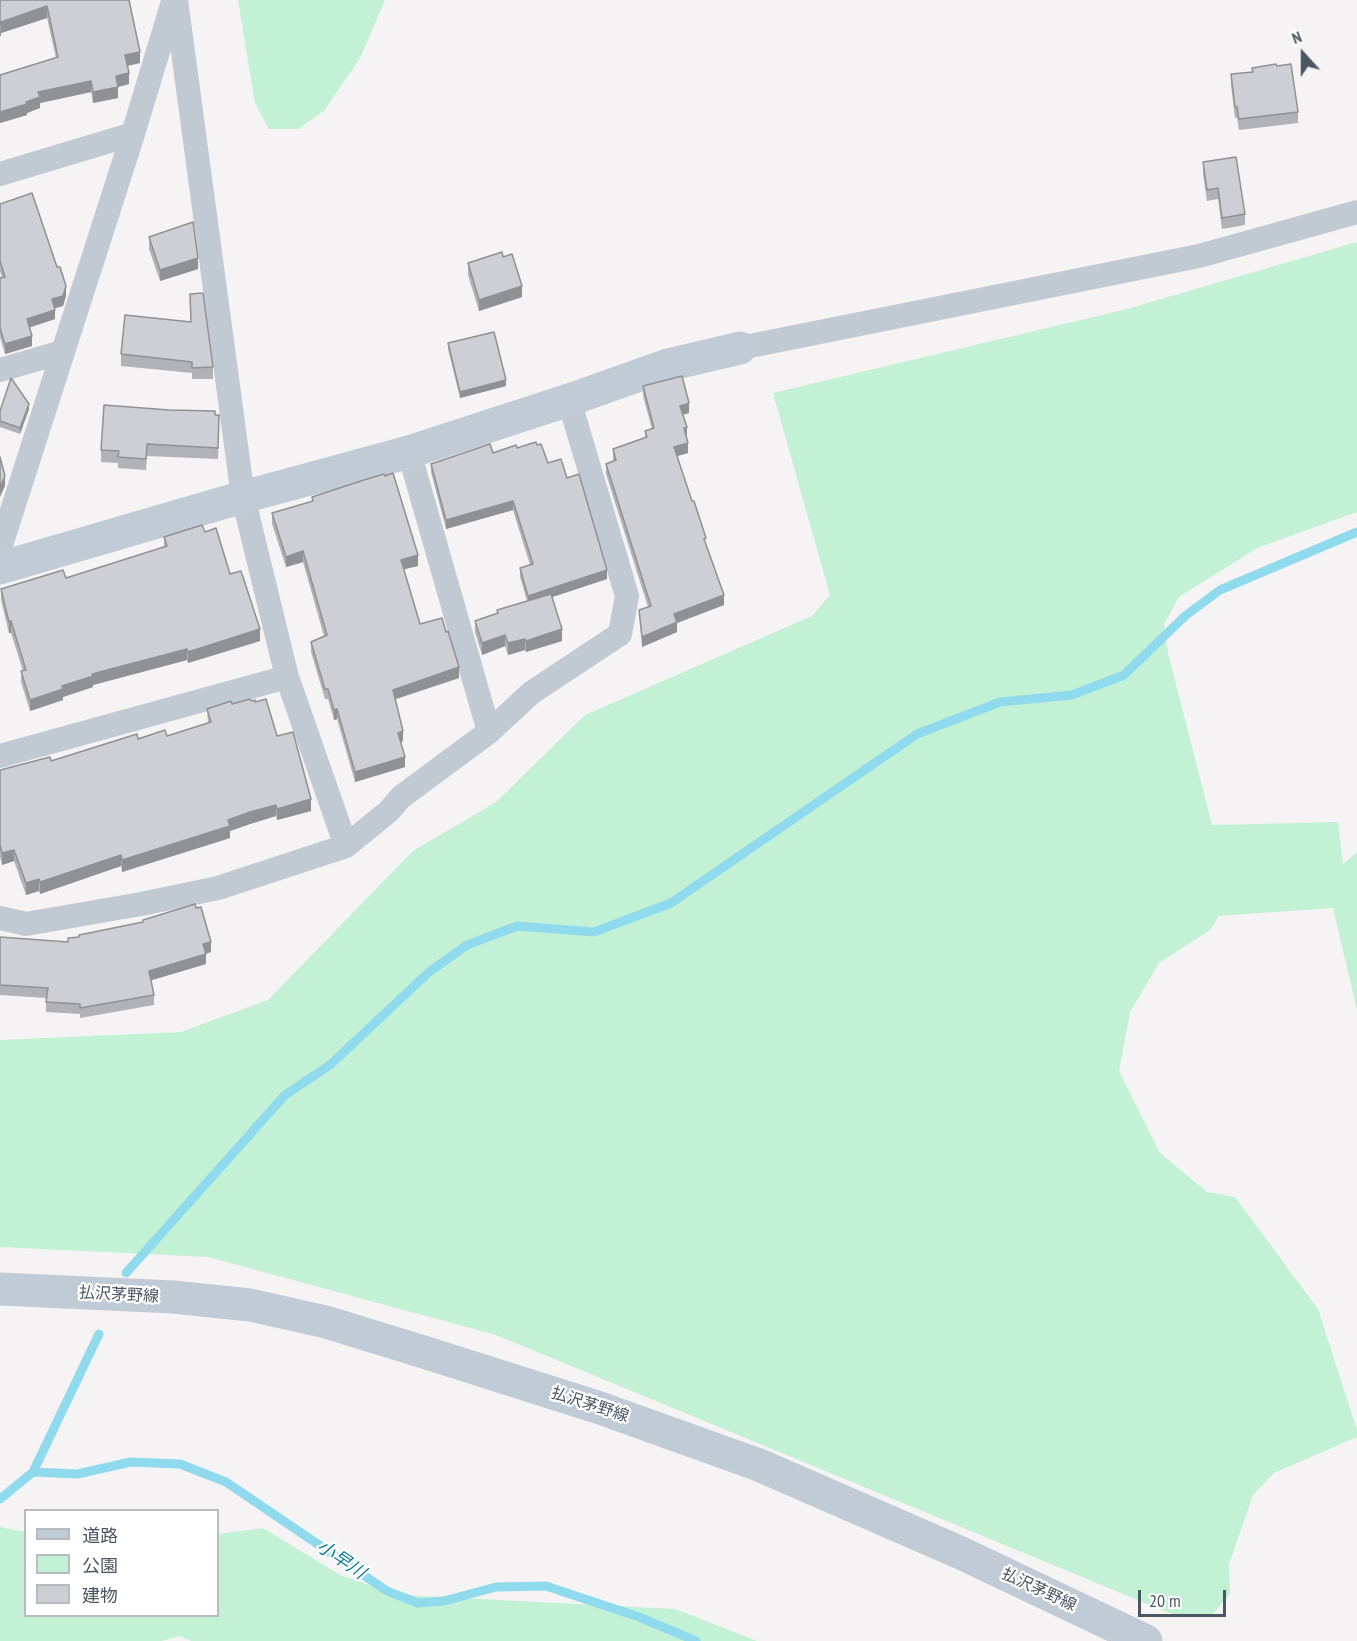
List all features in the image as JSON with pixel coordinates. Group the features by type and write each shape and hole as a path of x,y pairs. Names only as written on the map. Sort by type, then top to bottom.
{"main road":[{"path":"0,568 243,497 410,452 668,365 740,348"},
{"name":"払沢茅野線","path":"0,1289 173,1297 250,1305 326,1322 600,1408 759,1465 961,1553 1146,1641"}],"street":[{"path":"0,548 175,0"},
{"path":"175,0 243,497 287,677 345,846"},
{"path":"0,174 133,134"},
{"path":"740,348 1199,256 1357,212"},
{"path":"0,370 62,352"},
{"path":"0,918 26,924 218,888 345,846 389,811 401,797 489,732 531,693 620,634 627,596 569,400"},
{"path":"410,452 489,732"},
{"path":"0,756 287,677"}],"green space":[{"path":"238,0 385,0 360,58 324,111 298,129 269,129 255,103"},
{"path":"1357,242 1357,512 1257,548 1179,597 1164,624 1168,653 1212,825 1338,822 1343,864 1357,852 1357,1010 1333,908 1219,916 1210,930 1159,963 1130,1012 1119,1071 1160,1153 1207,1192 1235,1197 1318,1309 1357,1430 1357,1437 1274,1473 1253,1495 1229,1564 1230,1594 1210,1617 1179,1617 496,1335 208,1257 0,1247 0,1040 181,1032 268,1000 413,851 496,802 585,715 812,616 830,595 773,393 1127,309"},
{"path":"0,1527 24,1532 24,1617 219,1617 219,1534 263,1528 342,1576 401,1595 675,1609 757,1641 191,1641 179,1636 162,1641 0,1641"}],"building":[{"path":"0,0 129,0 140,52 125,55 129,73 116,76 118,87 93,92 91,81 38,92 40,97 26,102 27,104 0,112 0,75 58,57 47,6 1,22 0,25"},
{"path":"1276,64 1277,66 1291,64 1298,112 1239,119 1237,107 1235,107 1231,74 1253,72 1252,68"},
{"path":"1236,157 1245,214 1222,218 1218,188 1207,190 1203,162"},
{"path":"32,193 57,267 60,267 66,286 63,296 52,299 55,310 27,319 32,336 5,344 0,328 0,278 5,277 0,261 0,204"},
{"path":"193,222 198,258 160,270 149,237"},
{"path":"502,252 503,257 512,254 522,286 479,300 468,263"},
{"path":"203,293 213,367 192,368 192,362 121,354 125,315 191,322 190,294"},
{"path":"494,332 506,380 460,392 448,343"},
{"path":"682,376 689,403 680,406 687,427 684,428 688,443 674,447 724,595 674,614 677,622 642,637 639,610 651,606 606,464 616,460 613,449 647,437 645,431 654,428 643,386"},
{"path":"11,378 29,404 20,428 0,421 0,411"},
{"path":"104,405 215,411 215,415 219,415 218,448 147,444 146,459 118,457 119,451 101,450"},
{"path":"536,442 537,445 541,444 548,463 561,459 567,478 579,474 607,570 528,596 520,568 533,564 513,501 446,520 431,464 490,444 493,453 516,445 517,448"},
{"path":"0,457 5,476 0,487"},
{"path":"393,473 418,555 401,560 420,624 442,618 459,667 393,690 403,731 398,733 405,757 355,772 337,709 334,710 328,689 325,689 311,642 327,635 303,551 286,557 272,513 313,501 312,497"},
{"path":"202,525 205,532 216,528 230,574 241,571 260,629 188,652 187,649 92,674 93,676 62,686 63,689 30,700 21,671 26,670 11,621 9,622 1,589 63,570 66,578 167,546 164,537"},
{"path":"551,594 562,629 526,641 525,639 508,643 505,635 482,643 475,621 498,613 497,610"},
{"path":"250,699 255,702 266,699 277,736 293,732 311,799 277,809 276,805 250,812 228,820 230,826 122,860 121,855 40,882 39,879 26,883 14,850 2,853 0,845 0,770 50,757 51,761 137,734 138,739 165,730 167,736 211,722 207,709 231,701 232,704"},
{"path":"195,904 196,908 201,907 211,942 203,944 206,954 149,971 154,995 80,1008 80,1004 46,1002 48,988 0,985 0,937 68,942 68,938 143,922 143,920"}],"waterway":[{"path":"126,1273 285,1095 330,1065 429,972 467,945 517,926 594,932 671,903 917,734 1000,702 1072,695 1124,675 1185,616 1220,590 1357,532"},
{"path":"33,1472 99,1334"},
{"name":"小早川","path":"0,1499 33,1472 77,1474 131,1462 180,1464 226,1482 387,1591 418,1603 444,1601 496,1587 546,1586 639,1617 696,1641"}]}
